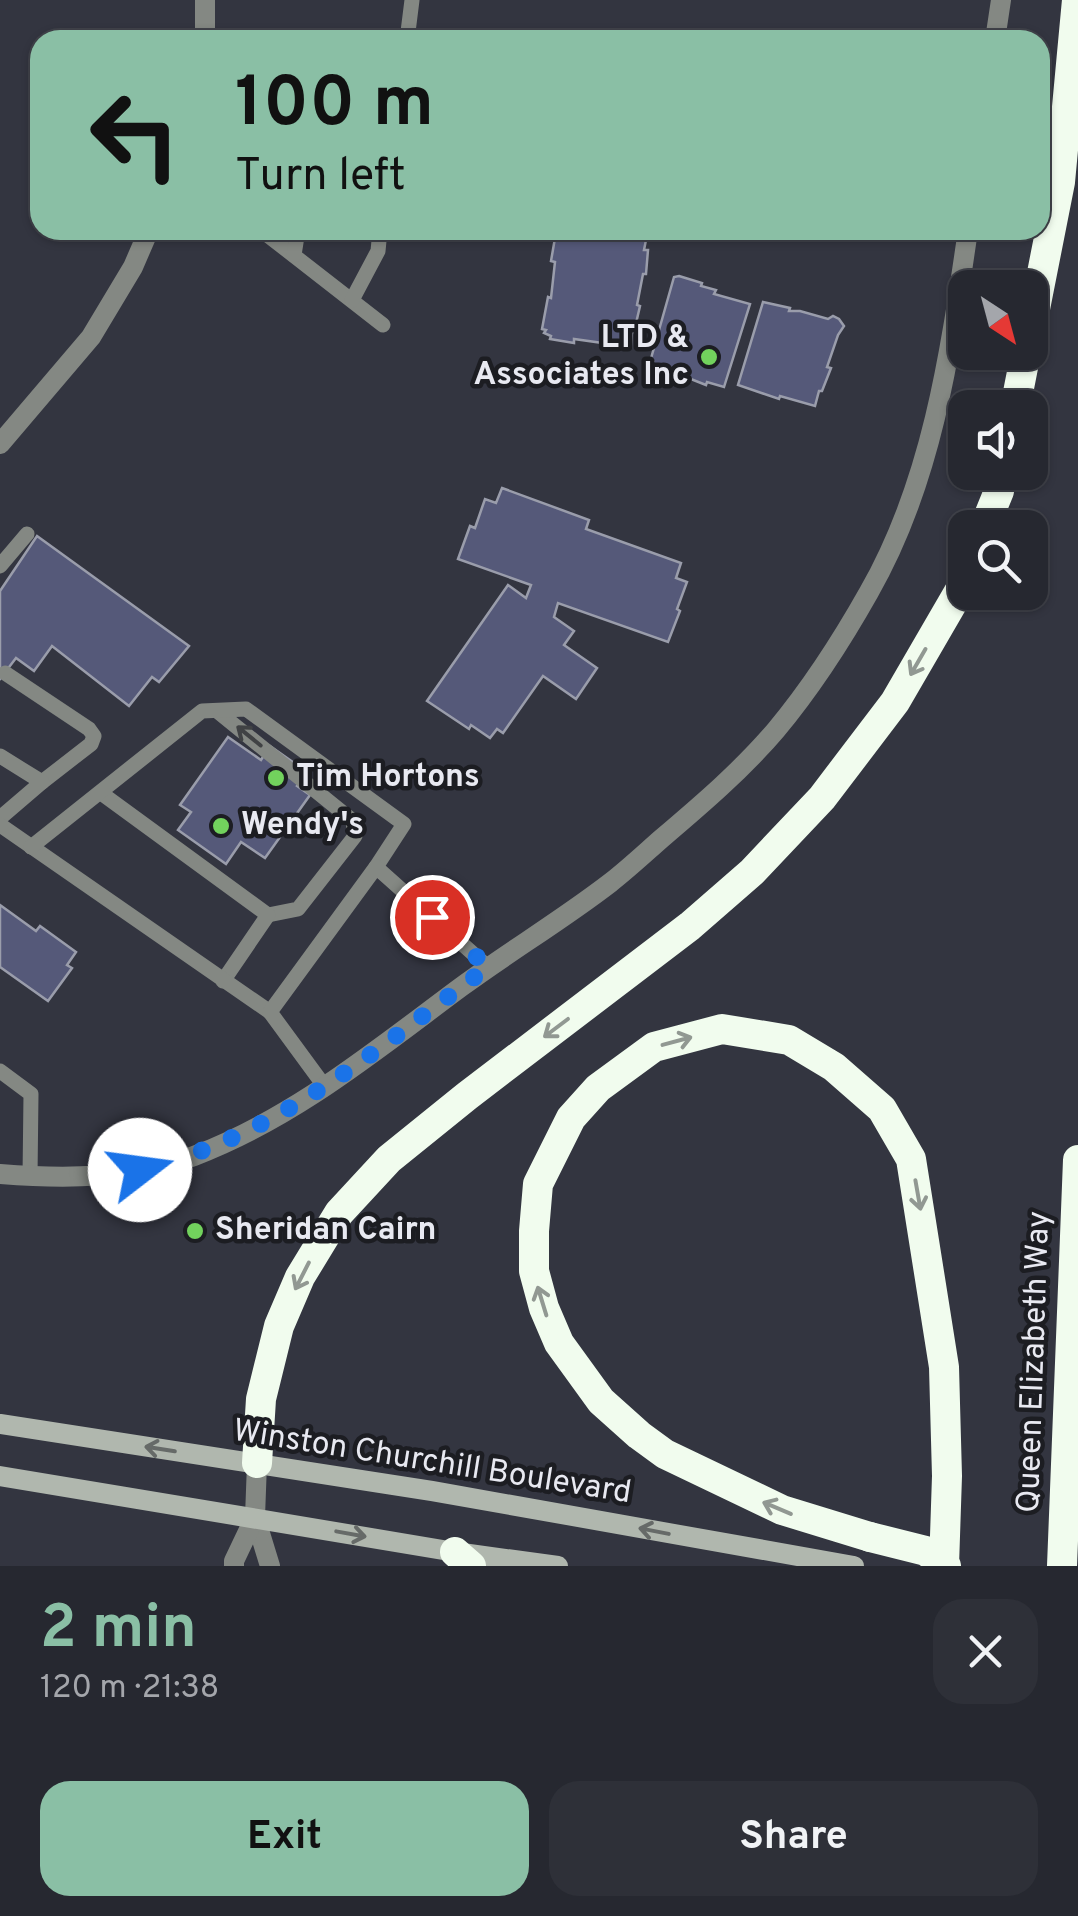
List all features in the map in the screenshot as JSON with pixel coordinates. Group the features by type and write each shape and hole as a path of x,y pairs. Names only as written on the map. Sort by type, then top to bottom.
{"highway":[{"path":"1050,233 1060,182 1077,0"},
{"path":"1043,270 1049,240"},
{"path":"256,1464 262,1399 279,1326 300,1277 338,1213 389,1159 690,926 752,872 822,798 895,702 948,610"},
{"path":"722,1030 789,1040 834,1067 882,1109 911,1159 944,1367 948,1476 945,1566 926,1551 782,1510 665,1454 602,1400 558,1343 534,1271 538,1184 571,1118 598,1088 654,1048 722,1030"},
{"name":"Queen Elizabeth Way","path":"1062,1566 1078,1160"}],"main road":[{"name":"Winston Churchill Boulevard","path":"0,1424 571,1515 854,1566"},
{"path":"0,1476 255,1517 463,1559 558,1566"}],"street":[{"path":"204,30 206,0"},
{"path":"996,30 1001,0"},
{"path":"0,444 91,337 145,240"},
{"path":"0,1174 73,1178 109,1175 194,1156 245,1134 325,1087 609,884 683,820 776,730 832,653 871,588 903,520 927,452 950,349 966,240"},
{"path":"256,1464 255,1517 270,1566"},
{"path":"234,1566 255,1517"}],"lane":[{"path":"408,30 412,0"},
{"path":"274,240 383,324"},
{"path":"294,255 296,240"},
{"path":"352,300 378,251 379,240"},
{"path":"0,566 27,534"},
{"path":"5,673 94,736 90,744 0,821 31,847 270,1012 325,1087"},
{"path":"101,793 268,914 298,909 355,836 354,821 217,710"},
{"path":"31,847 202,711 246,710 404,824 270,1012"},
{"path":"0,756 42,782"},
{"path":"376,867 488,967"},
{"path":"223,980 268,914"},
{"path":"0,1071 31,1094 30,1177"}],"building":[{"path":"555,240 646,240 646,274 631,347 574,339 574,343 550,339 544,333 555,262 551,261"},
{"path":"674,277 716,290 714,294 750,304 724,387 683,376 686,372 651,365"},
{"path":"763,302 828,319 833,316 844,326 815,406 738,385"},
{"path":"502,488 589,520 586,529 681,563 676,578 687,582 668,642 558,603 554,617 574,631 564,645 597,668 576,699 543,676 503,733 497,729 490,738 427,701 508,585 526,598 531,585 458,559 485,499 496,503"},
{"path":"37,536 189,646 159,682 152,677 129,706 52,646 34,671 16,658 0,679 0,591"},
{"path":"228,737 261,760 270,746 307,772 297,786 310,795 265,858 241,842 226,864 178,830 191,812 180,805"},
{"path":"0,905 36,931 40,926 76,952 67,965 72,968 48,1001 0,967"}],"place":[{"name":"LTD & Associates Inc","path":"709,357"},
{"name":"Tim Hortons","path":"276,778"},
{"name":"Wendy's","path":"221,826"},
{"name":"Sheridan Cairn","path":"195,1231"}],"route":[{"path":"140,1170 194,1156 277,1117 325,1087 488,967 432,917"}]}
